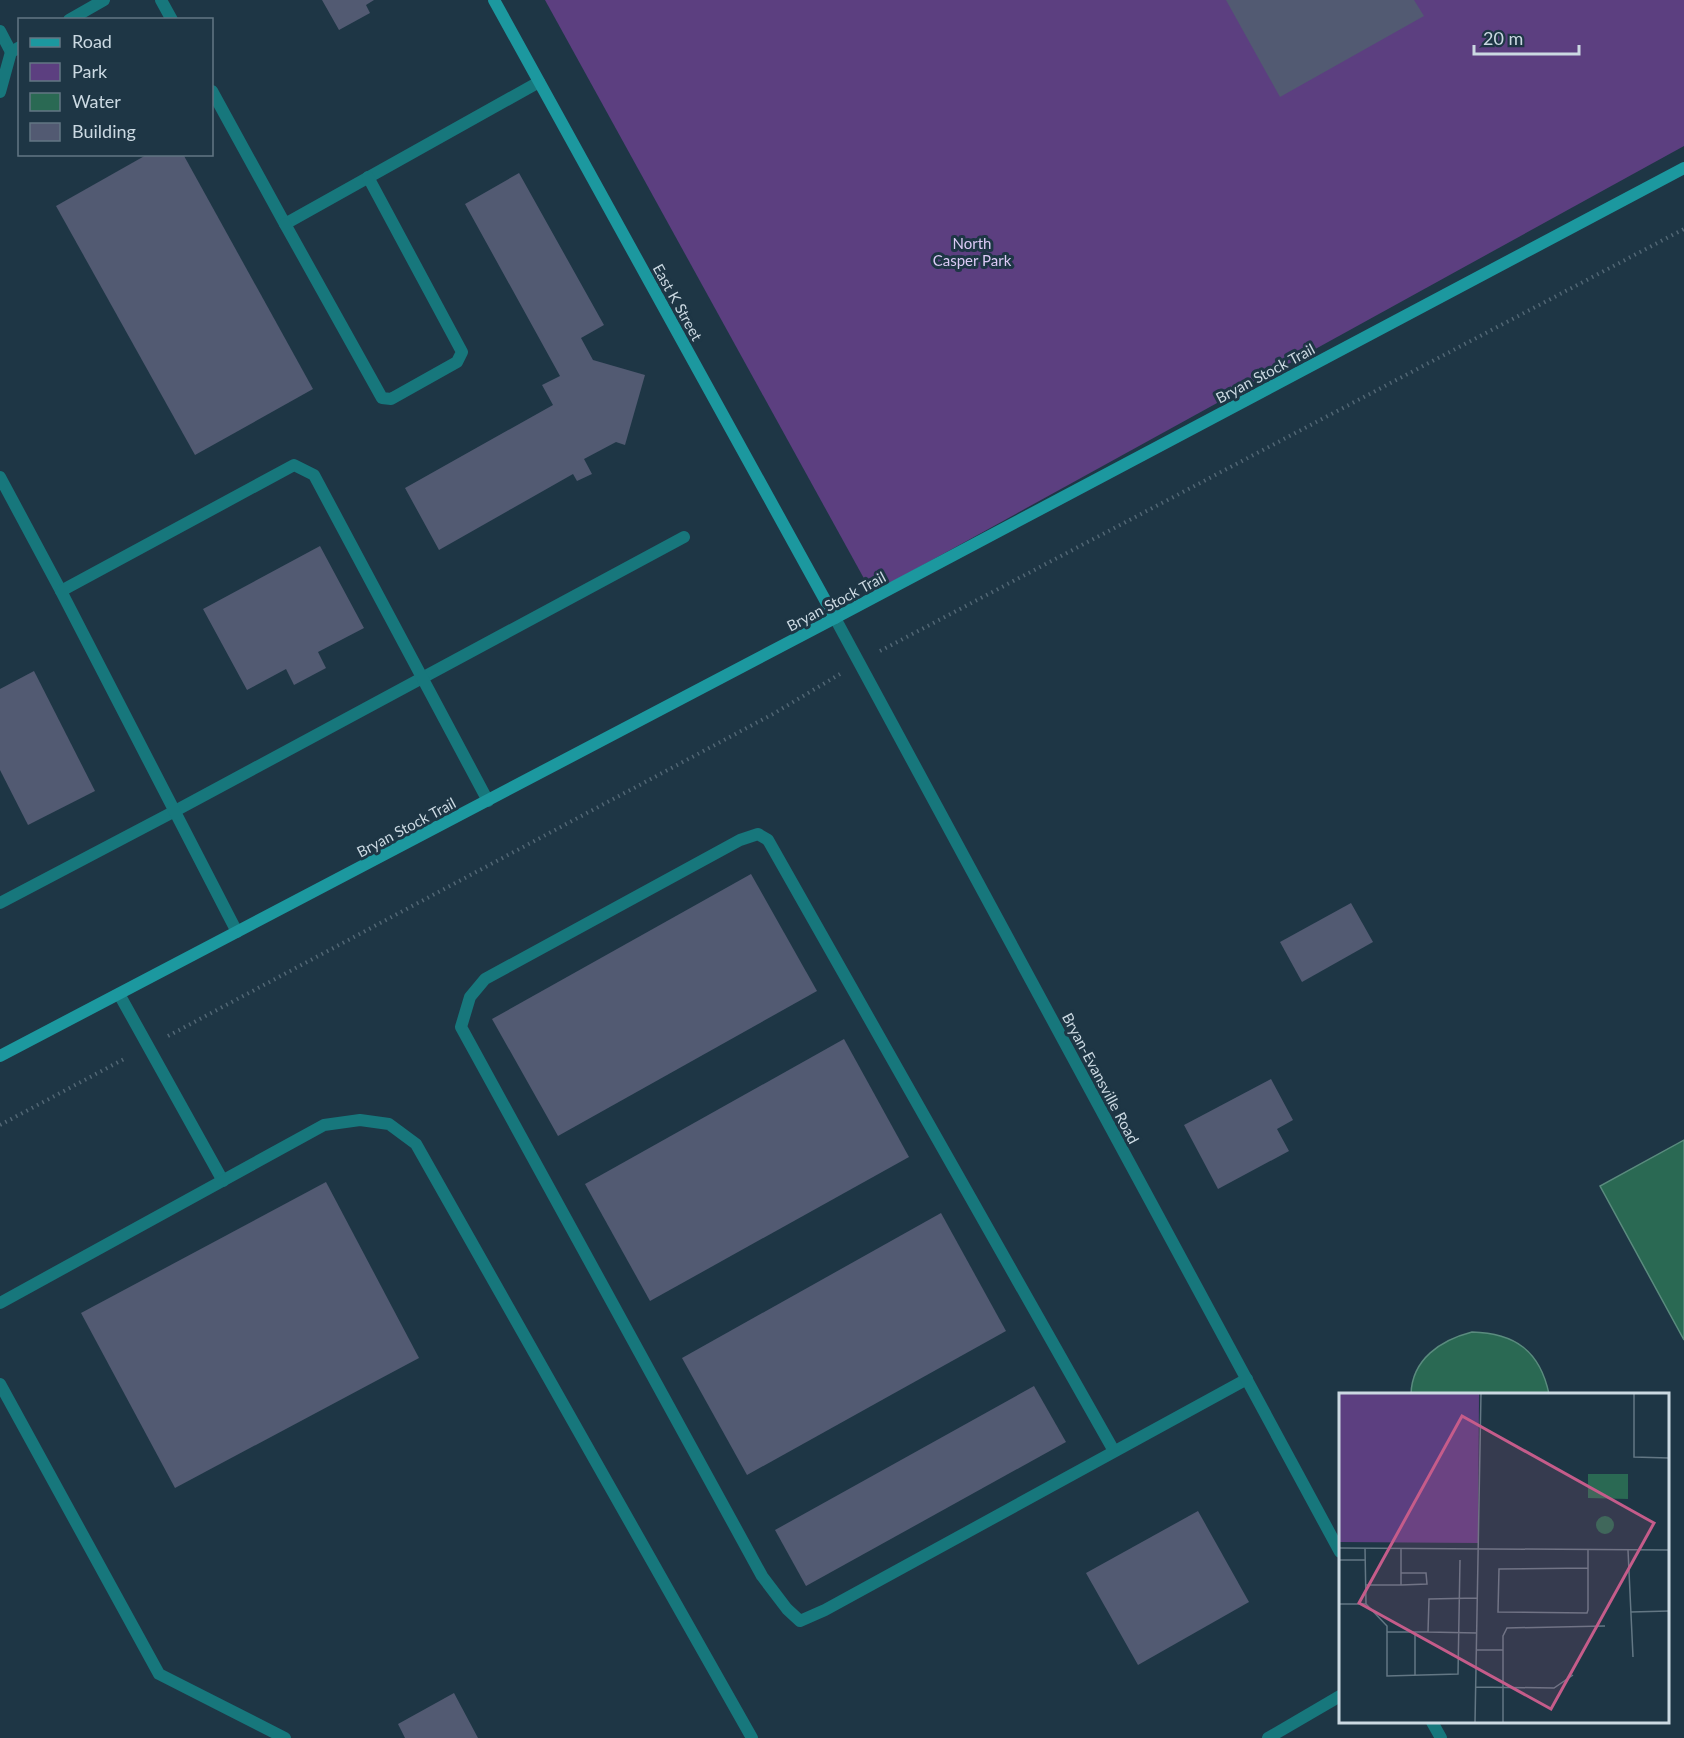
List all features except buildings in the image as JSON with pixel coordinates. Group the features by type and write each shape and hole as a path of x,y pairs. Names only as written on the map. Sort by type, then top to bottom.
{"main road":[{"name":"East K Street","path":"494,0 835,618"},
{"name":"Bryan Stock Trail","path":"0,1056 488,801 1684,168"}],"street":[{"path":"72,18 104,0"},
{"path":"161,0 170,18"},
{"path":"0,31 16,50 0,92"},
{"path":"285,224 539,82"},
{"path":"213,93 382,398 391,399 457,362 462,352 368,177"},
{"path":"61,591 294,465 314,475 488,801"},
{"path":"0,477 5,500 61,591 237,932"},
{"path":"0,903 684,537"},
{"name":"Bryan-Evansville Road","path":"835,618 1339,1548"},
{"path":"1114,1451 768,840 758,834 740,840 485,979 470,997 461,1027 762,1576 787,1609 800,1621 825,1610 1247,1379"},
{"path":"119,993 223,1181"},
{"path":"0,1304 324,1125 360,1120 389,1124 416,1144 752,1738"},
{"path":"0,1384 159,1674 285,1738"},
{"path":"1268,1738 1339,1697"},
{"path":"1433,1723 1441,1738"}],"green space":[{"name":"North Casper Park","path":"545,0 1684,0 1684,146 872,593"}],"water":[{"path":"1684,1140 1684,1340 1600,1186"},
{"path":"1472,1332 1487,1333 1501,1336 1523,1347 1539,1366 1549,1393 1411,1393 1417,1371 1423,1361 1439,1346"}]}
